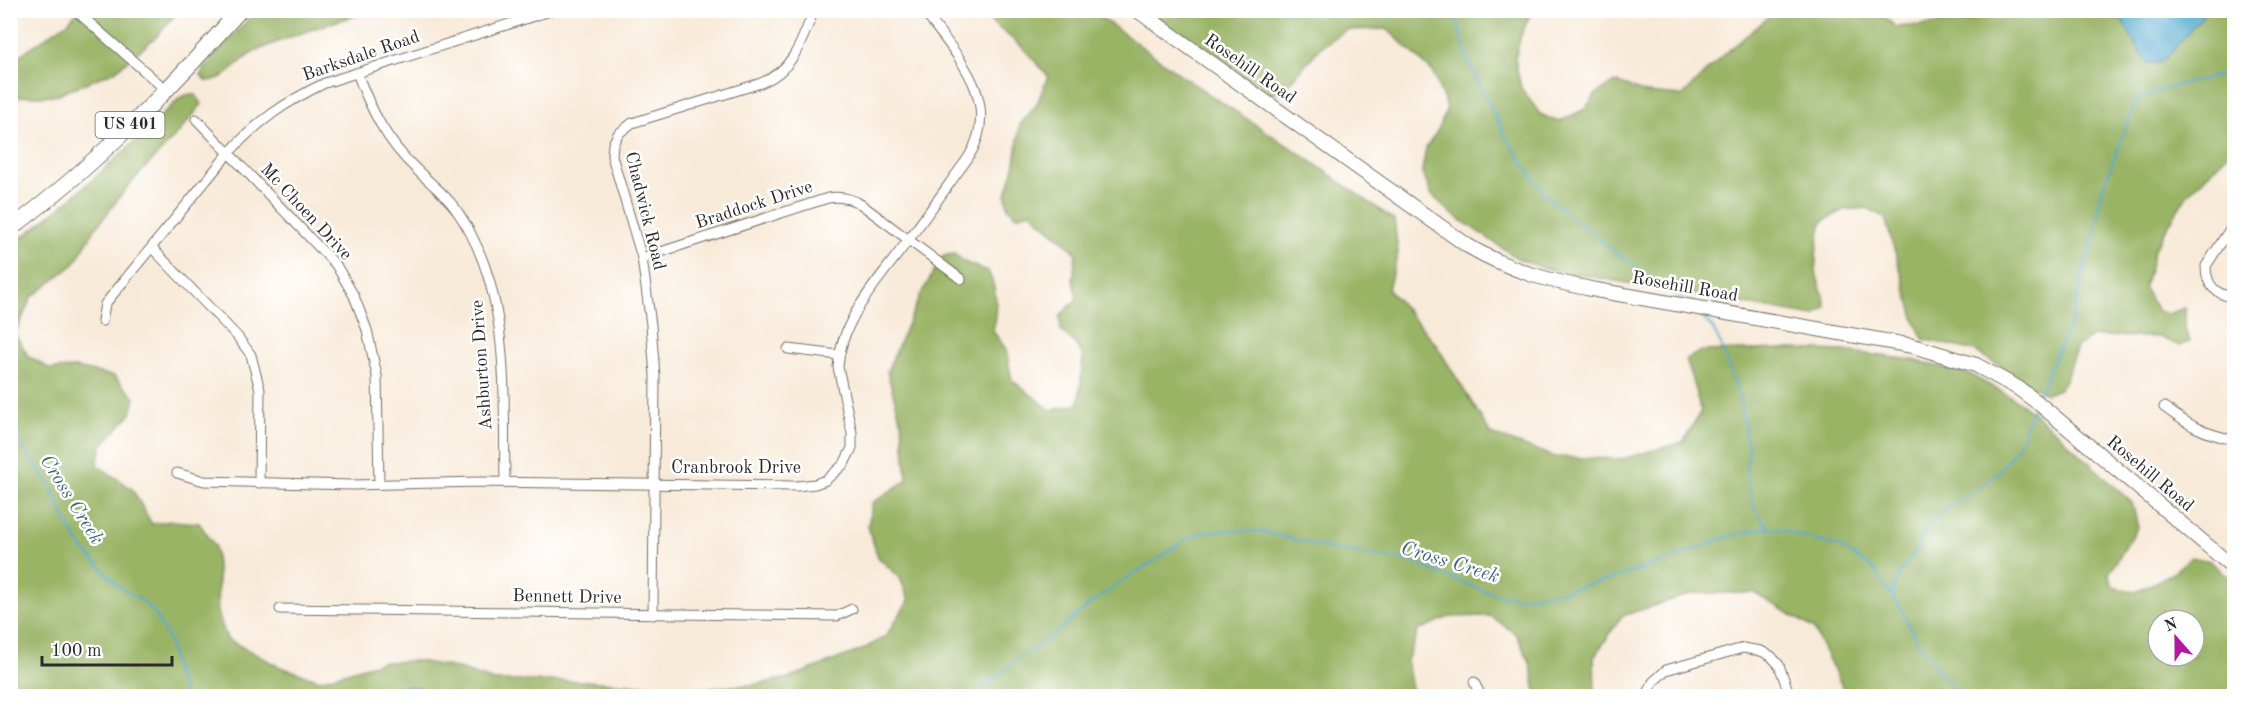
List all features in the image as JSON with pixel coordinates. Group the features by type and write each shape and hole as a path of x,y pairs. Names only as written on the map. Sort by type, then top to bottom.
{"main road":[{"name":"US 401","path":"10,229 67,185 185,72 240,10"},
{"name":"Rosehill Road","path":"1137,10 1468,246 1510,268 1546,280 1596,290 1913,346 1953,357 1997,375 2037,402 2235,568"}],"street":[{"path":"75,10 166,90"},
{"name":"Barksdale Road","path":"102,321 105,304 228,154 244,135 282,106 325,83 553,10"},
{"name":"Chadwick Road","path":"653,615 655,376 651,325 642,258 613,162 612,150 618,134 632,123 762,83 777,75 794,58 814,10"},
{"name":"Cranbrook Drive","path":"177,473 204,482 351,485 505,482 797,486 826,480 844,464 853,442 839,378 839,355 846,330 857,309 977,145 981,110 976,85 923,10"},
{"name":"Ashburton Drive","path":"357,73 367,100 384,132 404,156 453,205 472,235 489,275 501,349 505,482"},
{"name":"Mc Choen Drive","path":"196,119 336,265 354,296 367,330 377,376 379,484"},
{"name":"Braddock Drive","path":"642,258 834,197 857,202 961,279"},
{"path":"2235,223 2206,266 2208,282 2213,289 2235,298"},
{"path":"152,248 237,336 250,355 260,390 259,483"},
{"path":"788,349 839,355"},
{"path":"2164,407 2188,425 2207,435 2235,440"},
{"name":"Bennett Drive","path":"280,609 837,616 852,609"},
{"path":"1647,696 1653,682 1666,670 1743,648 1761,651 1771,656 1779,665 1790,696"},
{"path":"1474,682 1481,696"}],"green space":[{"path":"78,11 178,11 157,36 115,71 54,96 23,96 11,100 10,62 68,22"},
{"path":"256,11 371,11 313,29 256,51 222,77 206,81 201,75 204,67"},
{"path":"978,11 1092,11 1195,85 1305,157 1394,220 1398,253 1388,289 1435,343 1491,434 1555,457 1622,459 1683,442 1701,411 1686,359 1702,351 1788,349 1843,351 1913,360 1969,374 2018,401 2054,430 2132,503 2138,527 2109,573 2113,587 2136,592 2171,574 2191,557 2210,561 2234,581 2234,696 1847,696 1813,628 1755,593 1694,593 1622,616 1594,657 1595,696 1537,696 1530,662 1516,634 1490,616 1449,617 1419,630 1407,660 1413,696 11,696 10,246 77,193 181,97 196,95 202,104 128,186 95,229 74,264 31,298 15,334 28,356 50,369 76,368 114,376 135,398 131,414 102,445 97,465 132,489 152,524 171,521 199,523 215,546 218,577 217,611 227,639 280,667 320,680 381,662 419,661 456,668 494,681 586,681 691,689 752,685 789,678 864,649 886,636 909,600 900,578 878,557 868,527 872,503 907,480 902,425 887,371 920,296 943,256 954,254 968,264 988,271 995,294 993,331 1006,349 1012,380 1051,410 1079,404 1083,356 1074,342 1061,331 1060,316 1077,299 1073,280 1076,253 1031,212 1016,216 1008,208 1006,195 1015,163 1020,125 1037,104 1048,76 1021,46"},
{"path":"1154,11 1532,11 1521,35 1515,59 1521,88 1540,114 1559,122 1585,109 1597,93 1615,82 1646,93 1682,96 1724,54 1776,11 1878,11 1896,27 1972,21 1982,11 2234,11 2234,148 2187,195 2155,247 2144,288 2157,311 2168,314 2185,308 2185,327 2190,341 2180,346 2159,337 2093,336 2077,347 2065,380 2059,389 2046,394 1975,351 1923,339 1916,324 1885,218 1868,208 1844,210 1822,222 1816,266 1826,308 1814,316 1542,268 1517,258 1452,214 1431,194 1422,171 1426,148 1438,130 1447,108 1432,71 1387,29 1346,30 1320,48 1281,93 1266,94 1157,18"}],"water":[{"path":"2116,11 2207,11 2165,59 2158,63 2149,63"},
{"path":"401,686 417,687 446,696 372,696"}],"waterway":[{"path":"1454,10 1468,61 1505,136 1547,197 1602,242 1656,282 1685,300"},
{"path":"2038,395 2073,317 2098,221 2100,195 2133,109 2140,98 2174,86 2234,72"},
{"path":"1700,315 1712,327 1721,345 1739,397 1749,452 1746,470 1751,498 1755,510 1770,529"},
{"path":"1892,595 1900,572 1936,517 1989,480 2002,468 2020,442 2034,406"},
{"name":"Cross Creek","path":"10,434 20,443 49,483 68,525 83,549 120,587 146,604 155,614 169,641 176,674 185,696"},
{"name":"Cross Creek","path":"971,696 1021,656 1045,642 1094,601 1184,540 1203,532 1227,530 1264,532 1328,548 1408,561 1479,589 1504,596 1523,597 1563,591 1602,581 1652,566 1730,536 1764,528 1778,529 1840,547 1872,568 1900,607 1920,646 1937,670 1963,696"}]}
